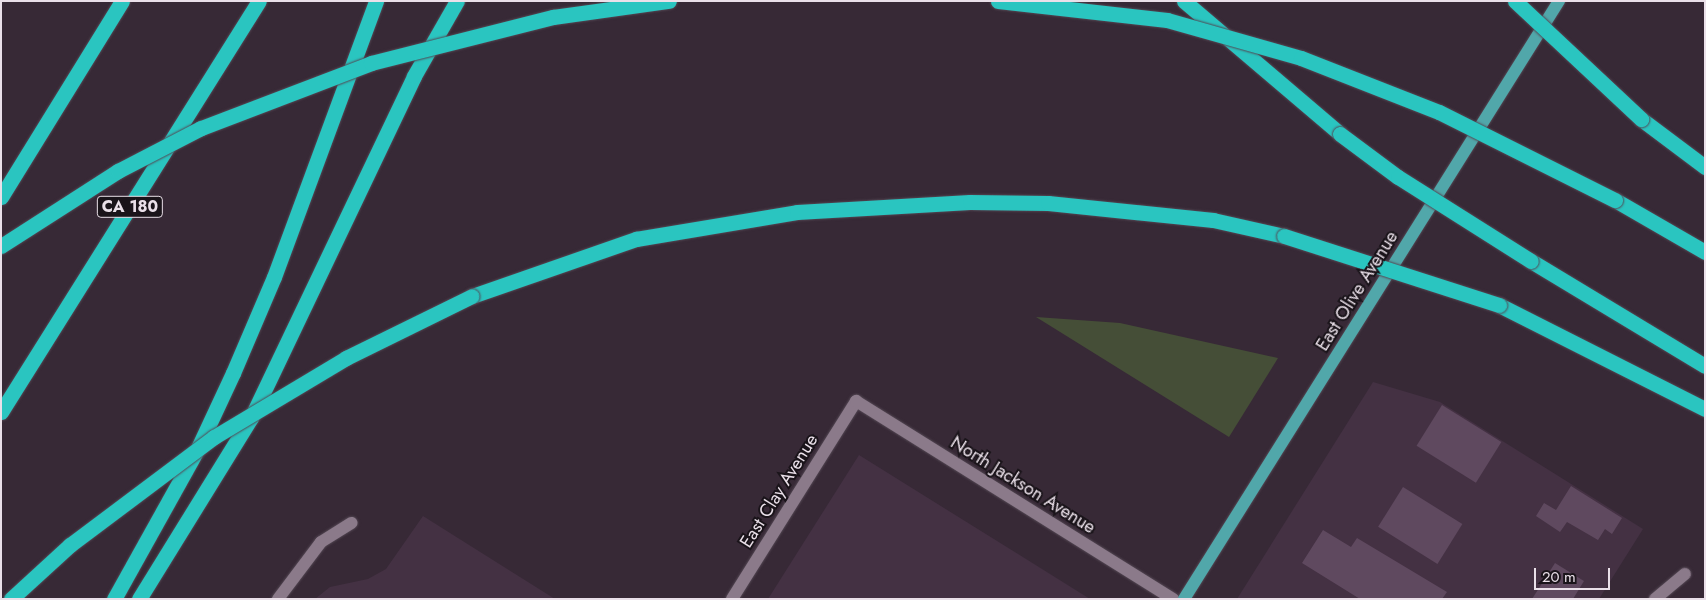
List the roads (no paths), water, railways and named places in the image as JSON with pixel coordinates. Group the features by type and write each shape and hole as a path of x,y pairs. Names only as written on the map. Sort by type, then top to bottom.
{"highway":[{"path":"1,197 122,1"},
{"name":"CA 180","path":"1,412 259,1"},
{"path":"114,599 198,448 233,373 282,259 376,1"},
{"path":"139,599 251,418 414,76 458,1"},
{"path":"1,246 118,171 201,128 371,63 554,17 669,1"},
{"path":"998,1 1167,20 1301,58 1439,112 1615,200 1705,252"},
{"path":"1184,1 1340,134 1398,176 1705,366"},
{"path":"1515,1 1640,119 1705,166"},
{"path":"11,599 70,545 214,437 346,358 472,296 636,239 807,212 970,202 1048,203 1213,220 1284,236 1499,305 1705,409"}],"main road":[{"name":"East Olive Avenue","path":"1184,599 1559,1"}],"street":[{"name":"East Clay Avenue","path":"732,599 856,401"},
{"name":"North Jackson Avenue","path":"856,401 1172,599"},
{"path":"278,599 321,542 351,523"},
{"path":"1656,599 1686,574"}]}
